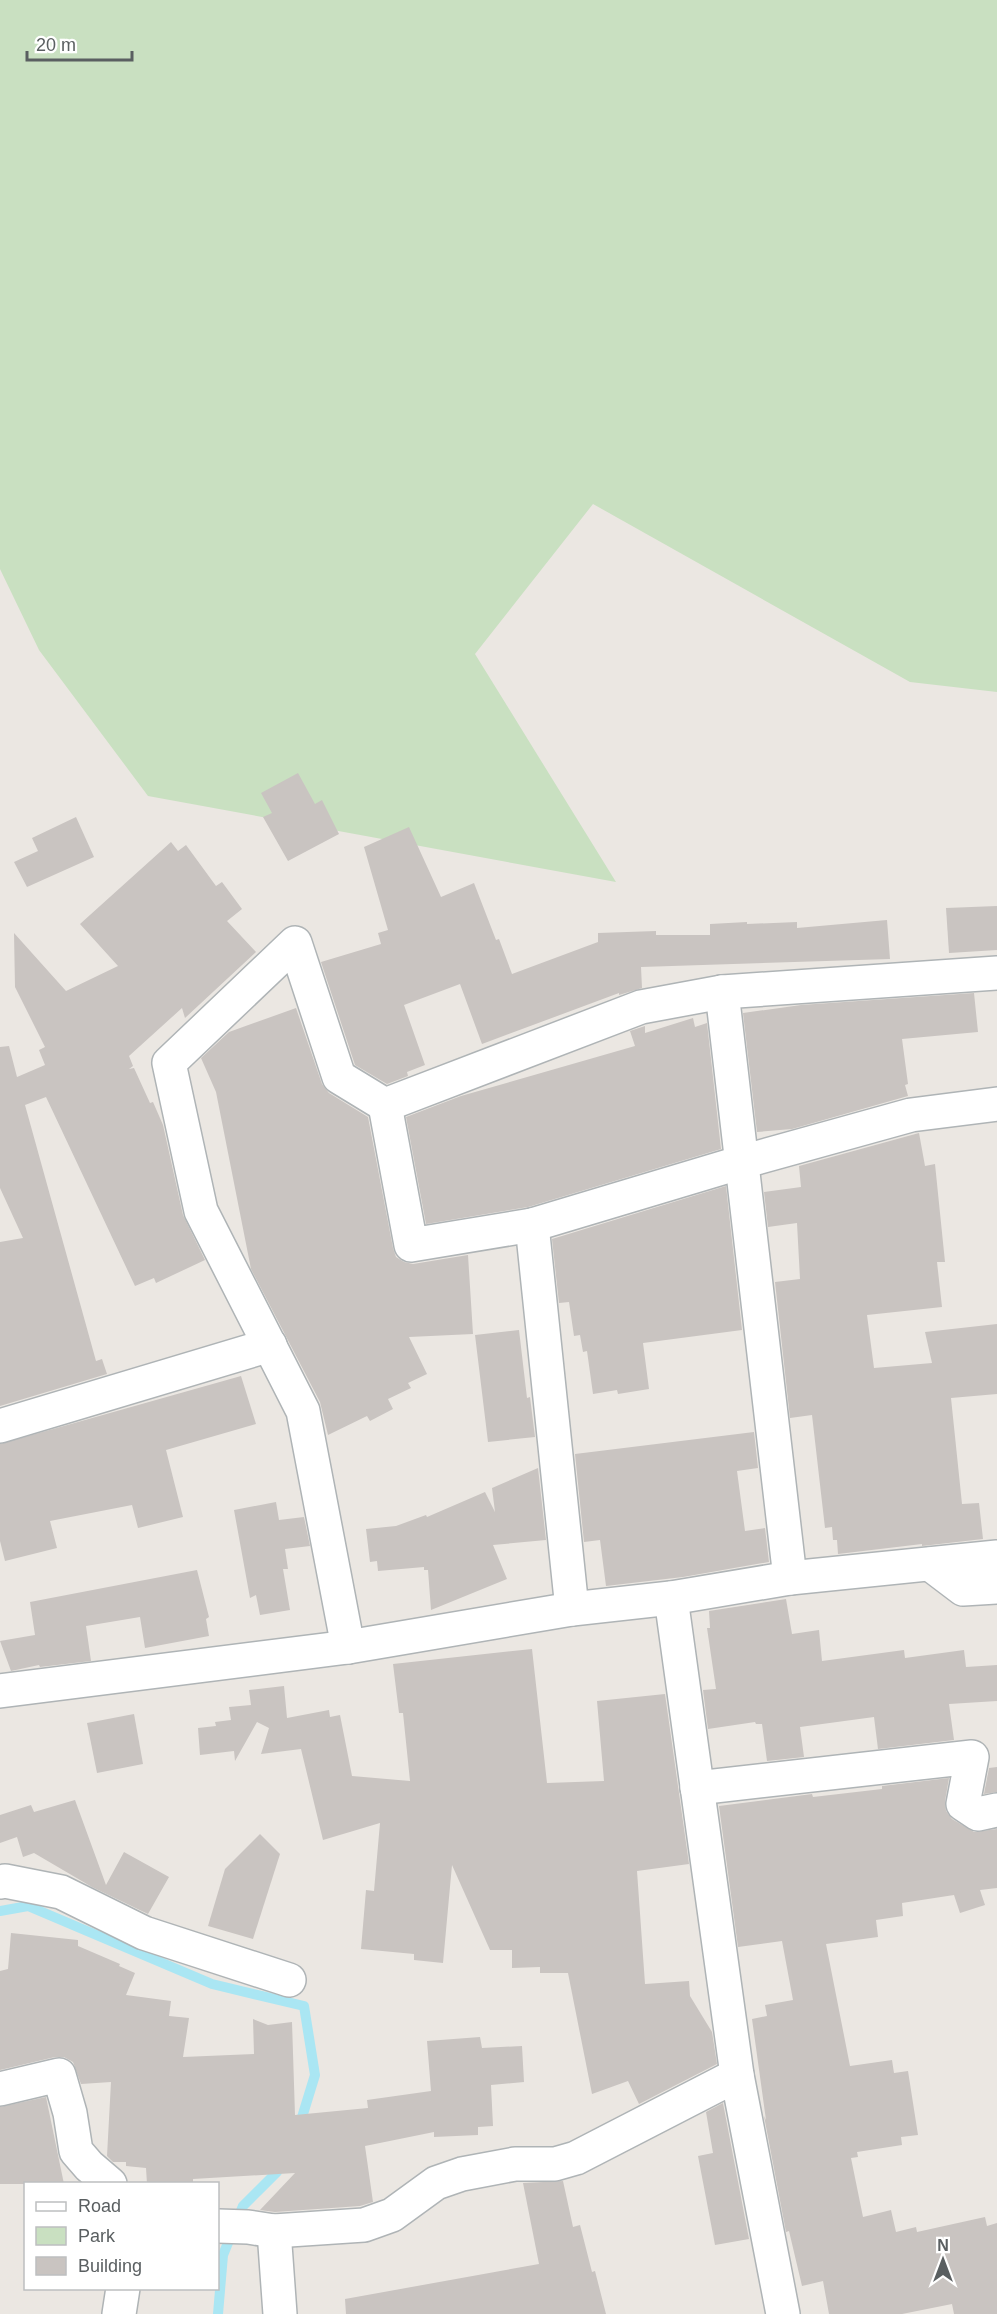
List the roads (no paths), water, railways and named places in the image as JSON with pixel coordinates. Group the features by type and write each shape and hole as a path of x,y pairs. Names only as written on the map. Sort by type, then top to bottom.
{"street":[{"path":"348,1647 303,1411 201,1211 169,1062 295,943 339,1077 385,1105 411,1245 532,1225 911,1114 997,1104"},
{"path":"385,1105 641,1007 722,992 997,973"},
{"path":"722,992 790,1578"},
{"path":"532,1225 572,1609"},
{"path":"0,1426 270,1345"},
{"path":"0,1691 348,1647 572,1609 671,1598 790,1578 997,1557"},
{"path":"930,1564 963,1589 997,1587"},
{"path":"671,1598 737,2075 783,2314"},
{"path":"697,1788 972,1757 963,1804 978,1814 997,1810"},
{"path":"0,1882 61,1892 144,1933 290,1980"},
{"path":"0,2089 59,2075 70,2113 76,2151 108,2182"},
{"path":"280,2314 247,2228 364,2225 392,2216 436,2183 462,2174 515,2163 555,2163 576,2158 737,2075"},
{"path":"119,2314 123,2290"}],"waterway":[{"path":"0,1911 28,1906 212,1984 304,2006 315,2075 299,2127"},
{"path":"218,2314 223,2255 243,2206 277,2172 281,2162"}]}
